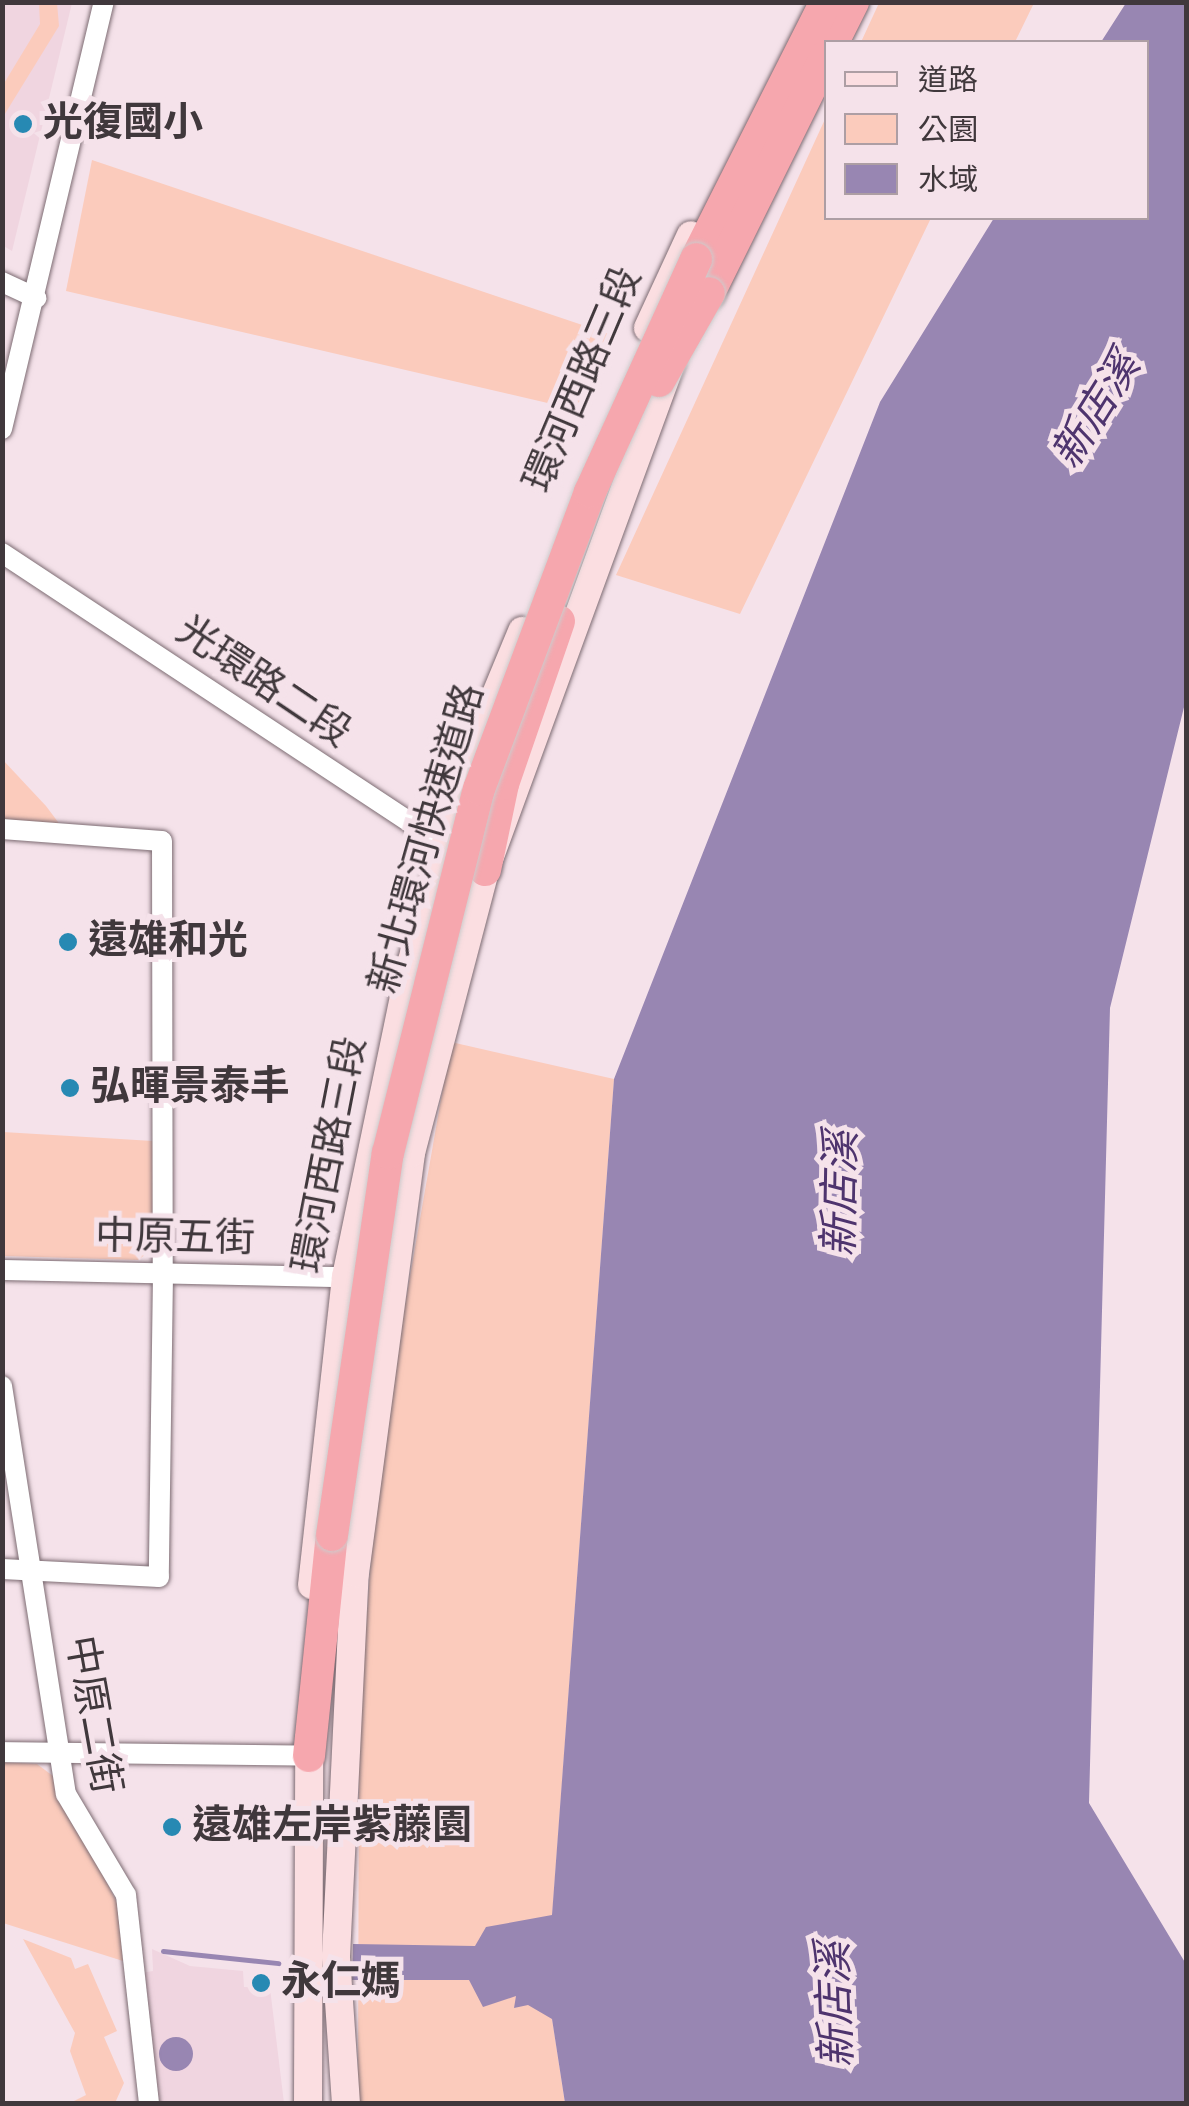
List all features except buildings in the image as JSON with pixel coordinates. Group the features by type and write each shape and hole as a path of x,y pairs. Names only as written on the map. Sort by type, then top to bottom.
{"highway":[{"name":"新北環河快速道路","path":"309,1756 332,1535 388,1154 479,789 642,374 826,2"},
{"path":"834,40 853,2"},
{"name":"新北環河快速道路","path":"485,870 502,784 575,578 648,400 824,60"}],"main road":[{"name":"環河西路三段","path":"308,2104 309,1756 318,1474 346,1276 444,845 472,752 669,277 810,2"},
{"name":"環河西路三段","path":"346,2104 336,1956 372,1403 411,1153 485,870 698,285 838,2"}],"street":[{"path":"2,429 104,2"},
{"path":"2,282 36,298"},
{"name":"光環路二段","path":"2,553 485,870"},
{"path":"2,829 162,841 163,1274 159,1577 2,1569"},
{"name":"中原五街","path":"2,1270 346,1276"},
{"name":"中原二街","path":"2,1386 30,1572 77,1822 126,1895 149,2104"},
{"path":"2,1752 309,1756"}],"shaded area":[{"name":"光復國小","path":"2,3 72,3 12,251 2,245"},
{"path":"152,1949 190,1966 243,1971 244,1987 270,1988 284,2103 154,2103 141,1973 153,1971"}],"green space":[{"path":"879,2 1034,3 1016,40 862,40"},
{"path":"39,3 57,3 59,26 3,117 3,85 40,24"},
{"path":"824,121 824,220 930,220 740,614 616,575"},
{"path":"92,160 618,337 582,411 66,291"},
{"path":"2,759 46,806 64,830 3,819"},
{"path":"451,1042 614,1079 547,1986 565,2103 358,2104 359,1727 378,1459"},
{"path":"3,1132 153,1141 153,1249 138,1260 3,1256"},
{"path":"2,1762 37,1764 53,1776 117,1903 123,1961 3,1923"},
{"path":"23,1939 71,1958 75,1969 88,1964 117,2031 104,2037 124,2083 115,2103 70,2103 86,2095 70,2051 75,2033"}],"water":[{"name":"新店溪","path":"1126,3 1186,3 1186,699 1110,1008 1089,1803 1186,1964 1186,2103 565,2103 552,2019 528,2005 514,2008 516,1996 483,2007 469,1980 352,1980 353,1944 475,1946 486,1927 552,1915 614,1079 880,402 993,220 1149,220 1149,40 1102,40"},
{"path":"176,2037 188,2042 193,2054 188,2066 176,2071 164,2066 159,2054 164,2042"}],"waterway":[{"path":"163,1951 278,1963"}],"place":[{"name":"光復國小","path":"23,124"},
{"name":"遠雄和光","path":"68,942"},
{"name":"弘暉景泰丰","path":"70,1088"},
{"name":"遠雄左岸紫藤園","path":"172,1827"},
{"name":"永仁媽","path":"261,1983"}]}
